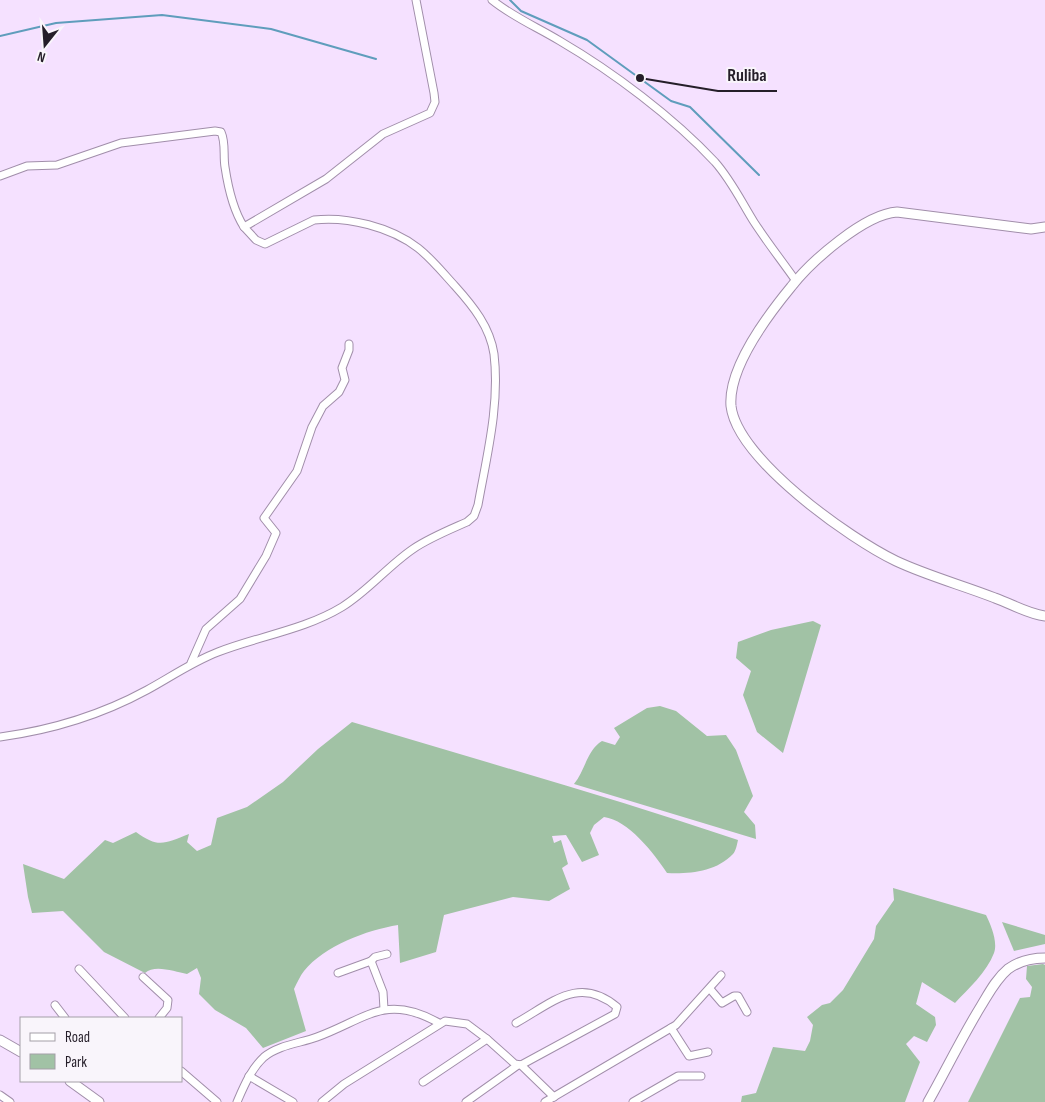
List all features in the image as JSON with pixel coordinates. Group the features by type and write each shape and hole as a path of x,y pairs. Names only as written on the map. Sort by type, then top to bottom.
{"main road":[{"path":"1045,227 1031,229 909,213 888,213 854,229 796,280 759,330 738,367 731,406 741,432 767,468 860,540 896,561 1045,616"},
{"path":"928,1102 964,1033 996,981 1019,963 1045,958"},
{"path":"0,1040 20,1051"},
{"path":"73,1082 99,1102"}],"street":[{"path":"244,227 326,178 384,134 430,114 434,102 434,93 416,0"},
{"path":"492,0 518,20 560,40 607,71 634,91 704,151 734,187 756,224 796,280"},
{"path":"0,176 27,166 57,165 121,143 215,131 220,132 224,138 225,167 234,208 244,227 256,240 266,244 314,220 339,220 390,232 417,247 430,259 483,321 494,352 496,398 478,504 474,516 467,522 412,550 363,591 331,613 290,630 191,663 147,690 86,717 29,733 0,736"},
{"path":"191,663 206,629 240,599 266,556 276,534 264,518 297,471 312,427 323,406 339,392 345,380 342,368 349,350 349,344"},
{"path":"338,973 372,960 375,957 387,954"},
{"path":"372,960 383,992 384,1009"},
{"path":"79,970 124,1017"},
{"path":"545,1102 672,1028 684,1019 721,975"},
{"path":"143,977 168,1000 167,1008 160,1017"},
{"path":"710,989 722,1003 734,996 738,996 746,1012"},
{"path":"466,1102 519,1065 614,1014 617,1007 594,993 578,992 516,1023"},
{"path":"55,1005 64,1017"},
{"path":"237,1102 249,1076 262,1059 274,1051 320,1036 371,1012 384,1009 414,1013 439,1023"},
{"path":"322,1102 344,1084 439,1023 450,1020 467,1024 519,1065 554,1097"},
{"path":"672,1028 689,1056 708,1052"},
{"path":"423,1082 487,1039"},
{"path":"182,1072 218,1102"},
{"path":"249,1076 293,1102"},
{"path":"633,1102 678,1076 701,1076"},
{"path":"0,1095 10,1102"}],"green space":[{"path":"813,621 821,625 783,753 757,732 743,695 751,671 736,658 738,642 771,630"},
{"path":"660,706 676,711 707,736 726,735 736,750 753,796 744,812 755,825 756,839 574,784 589,755 597,745 602,741 615,745 620,737 614,728 647,708"},
{"path":"352,722 690,824 738,840 736,849 733,854 719,865 702,871 667,873 640,839 613,819 604,817 594,825 590,833 599,855 582,862 566,835 552,836 554,843 561,840 568,864 562,868 570,889 549,901 513,897 444,915 436,952 400,963 398,925 347,940 313,962 303,973 294,989 306,1031 263,1048 246,1028 215,1010 199,994 201,978 197,968 187,974 160,969 149,970 145,973 104,952 63,911 32,913 23,864 64,879 105,840 113,843 136,832 151,841 162,843 189,834 187,842 197,851 211,845 217,818 247,807 283,782 318,749"},
{"path":"893,888 986,915 995,939 994,953 987,967 955,1003 922,982 916,1004 935,1017 936,1025 927,1042 914,1036 906,1044 920,1062 905,1102 741,1102 742,1096 756,1093 773,1047 805,1051 810,1041 813,1025 807,1017 822,1005 830,1003 843,990 874,939 876,926 894,900"},
{"path":"1002,922 1045,935 1045,944 1014,951"},
{"path":"1045,965 1045,1102 968,1102 1020,998 1030,997 1032,987 1026,979 1027,966"}],"waterway":[{"path":"510,0 521,11 587,40 671,101 690,107 759,175"},
{"path":"0,36 56,23 162,15 271,29 376,59"}],"place":[{"name":"Ruliba","path":"640,78"}]}
